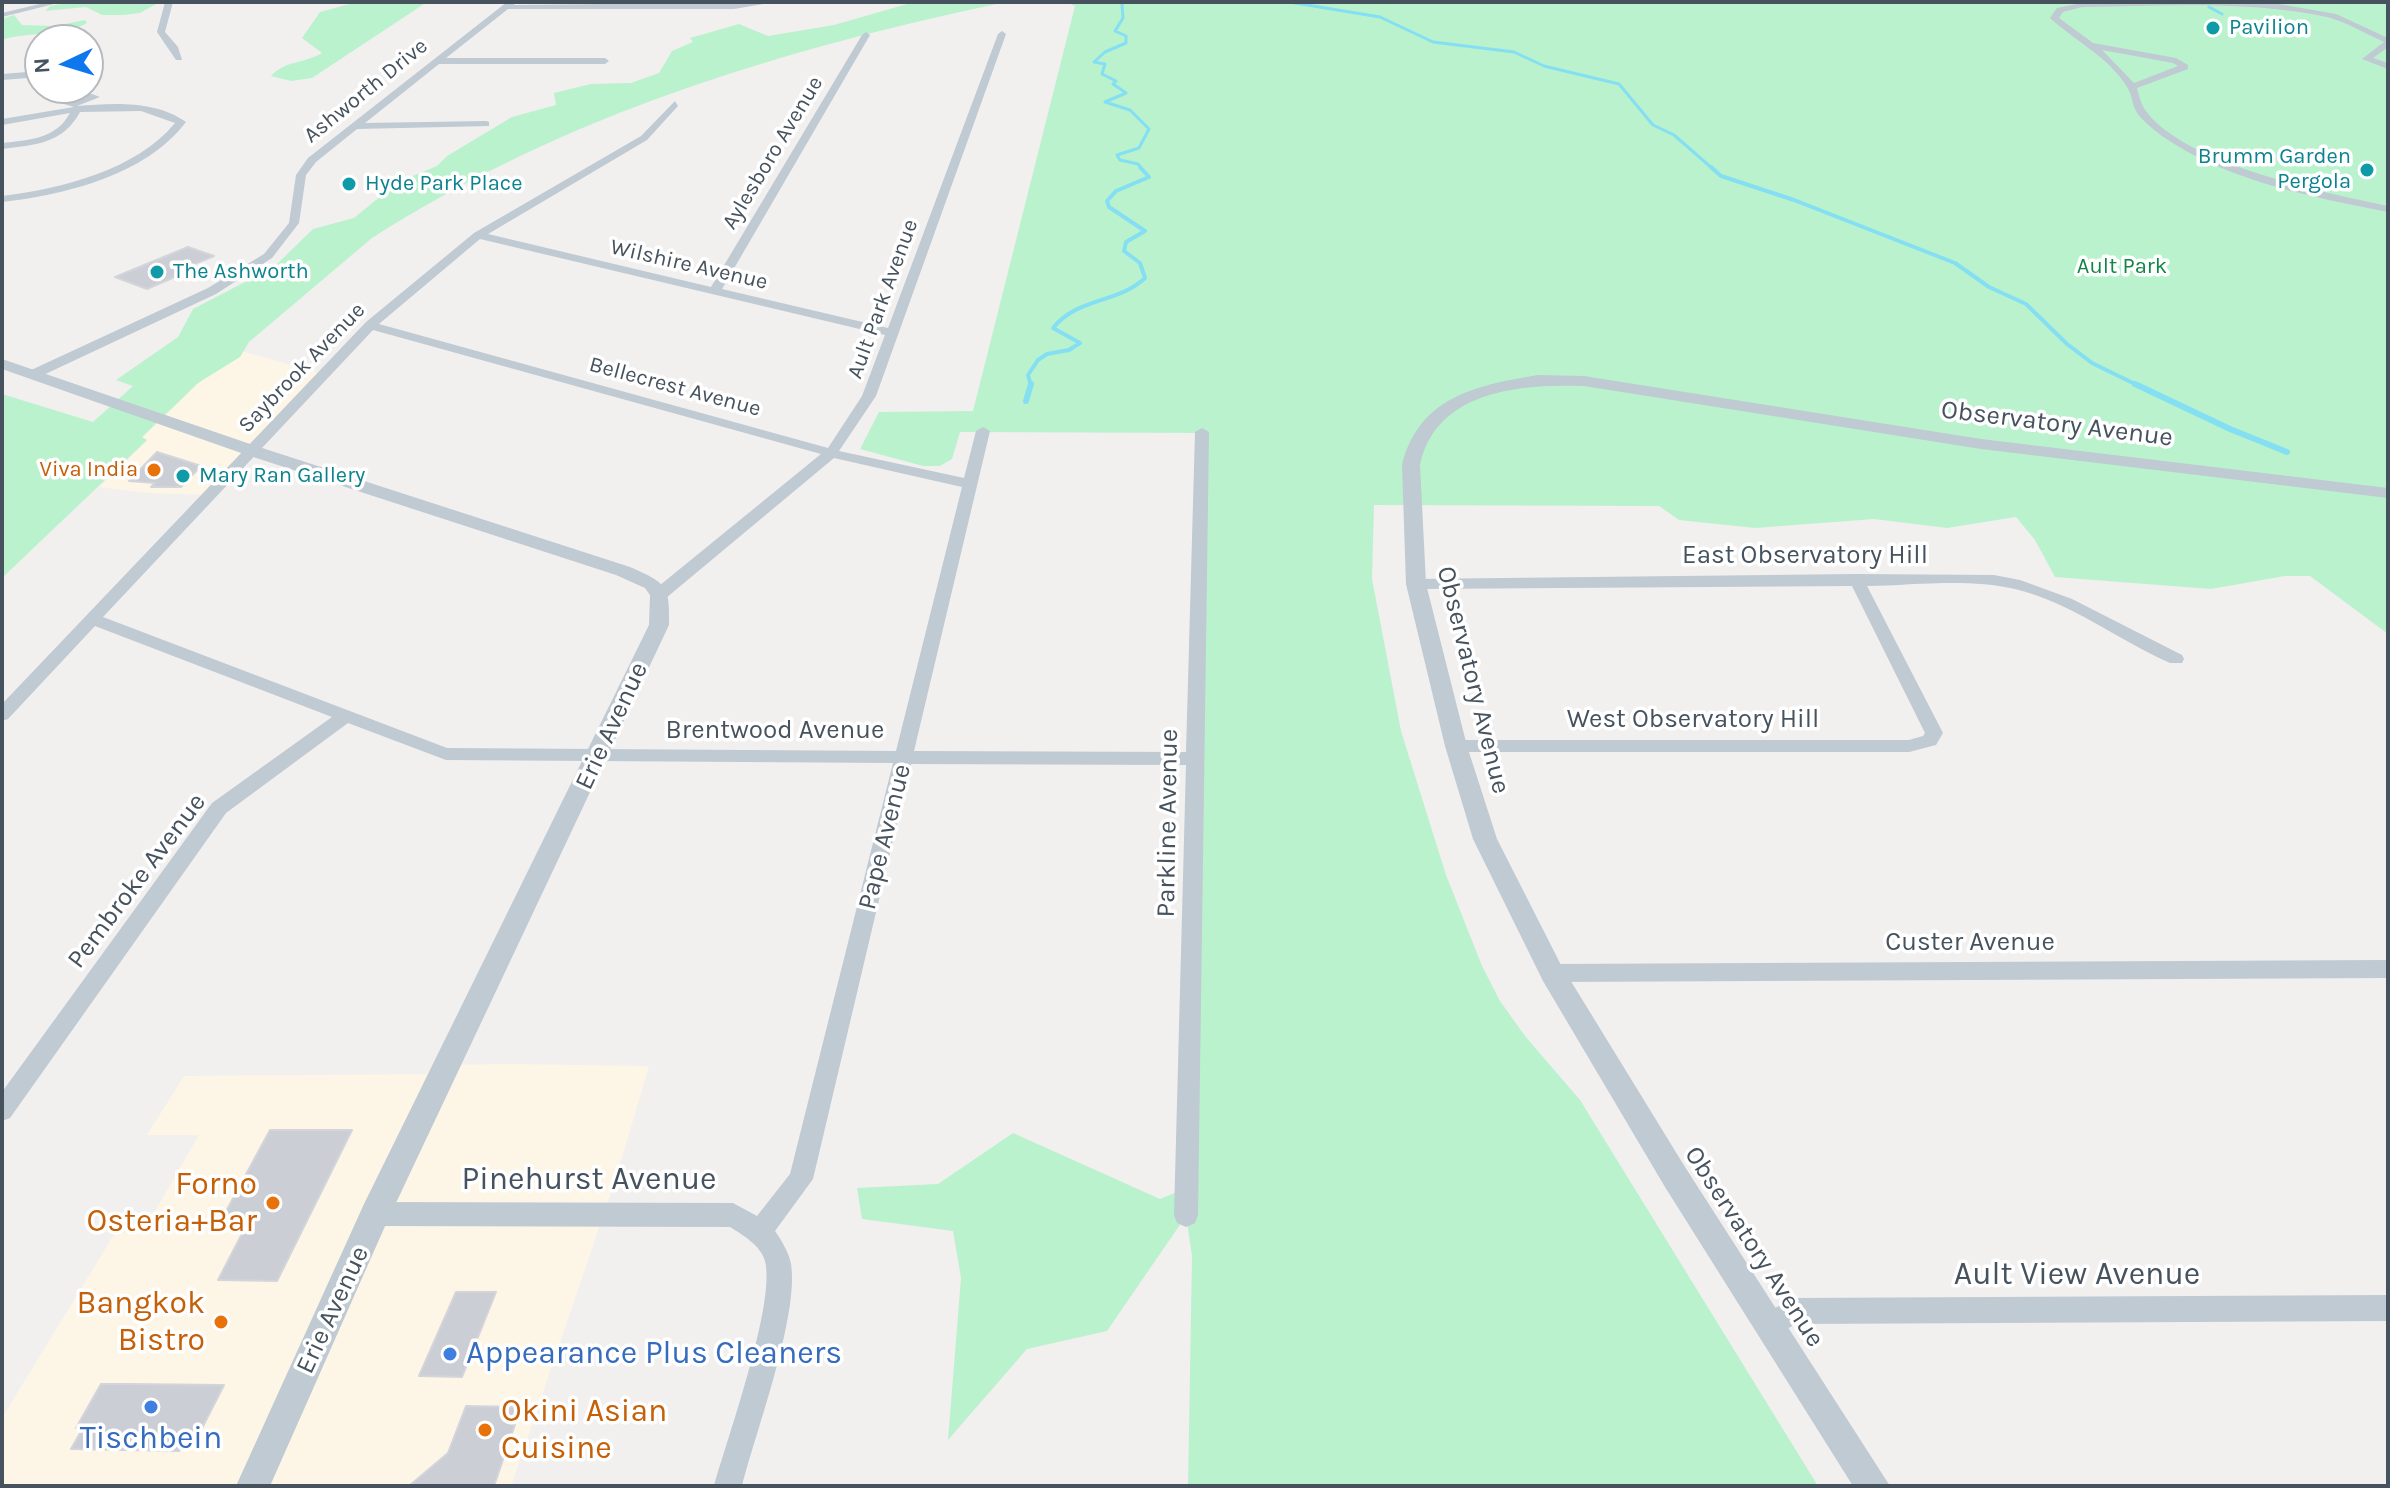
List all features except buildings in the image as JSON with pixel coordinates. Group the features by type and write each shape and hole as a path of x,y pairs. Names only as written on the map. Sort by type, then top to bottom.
{"street":[{"path":"2,15 58,2"},
{"path":"169,2 161,32 179,58"},
{"path":"509,5 734,7 771,2"},
{"path":"2388,66 2366,59 2388,42 2333,16 2273,4 2082,5 2055,14 2060,25 2093,46 2132,87 2132,97 2143,116 2162,132 2199,153 2300,189 2388,209"},
{"name":"Ashworth Drive","path":"34,374 212,291 268,256 294,223 301,175 306,167 353,126 509,5"},
{"name":"Ault Park Avenue","path":"660,594 831,453 869,396 1002,34"},
{"name":"Aylesboro Avenue","path":"714,292 866,35"},
{"path":"2093,46 2170,59 2184,65 2180,70 2132,87"},
{"path":"436,61 605,61"},
{"path":"2,77 24,75"},
{"path":"61,108 59,101 64,97 93,91 91,109"},
{"name":"Saybrook Avenue","path":"2,715 370,325 478,235 630,148 656,128 675,104"},
{"path":"2,122 61,108 154,111 181,122 175,134 139,158 51,192 2,199"},
{"path":"2,146 46,139 64,131 76,110"},
{"path":"353,126 486,124"},
{"name":"Wilshire Avenue","path":"478,235 891,333"},
{"name":"Bellecrest Avenue","path":"370,325 831,453 951,482 971,483"},
{"path":"2,364 250,450 623,571 652,584 660,594"},
{"name":"Observatory Avenue","path":"1873,1486 1675,1177 1552,973 1485,839 1456,746 1416,584 1411,465 1419,439 1437,417 1483,389 1516,382 1561,380 1600,383 1981,444 2388,493"},
{"name":"Pape Avenue","path":"760,1231 801,1179 983,431"},
{"name":"Parkline Avenue","path":"1186,1215 1202,432"},
{"name":"West Observatory Hill","path":"1456,746 1909,746 1930,741 1934,733 1856,579"},
{"name":"East Observatory Hill","path":"1416,584 1994,580 2036,588 2063,598 2142,646 2176,659"},
{"name":"Erie Avenue","path":"253,1486 375,1214 659,625 660,594"},
{"name":"Brentwood Avenue","path":"92,619 446,754 1195,759"},
{"name":"Pembroke Avenue","path":"2,1111 219,808 346,716"},
{"name":"Custer Avenue","path":"1552,973 2388,969"},
{"name":"Pinehurst Avenue","path":"375,1214 733,1215 760,1231"},
{"path":"728,1486 776,1301 778,1263 760,1231"},
{"name":"Ault View Avenue","path":"1769,1324 1796,1311 2388,1308"}],"shaded area":[{"path":"234,349 323,374 208,495 99,487 147,441 142,438"},
{"path":"454,1065 649,1066 615,1181 511,1486 2,1486 2,1418 115,1233 143,1232 199,1135 147,1135 184,1076 449,1074"}],"green space":[{"path":"71,2 158,3 140,13 123,15 102,15 86,7 45,11 50,6"},
{"path":"357,2 427,2 312,78 291,81 271,76 283,67 322,53 302,38 320,12"},
{"path":"914,2 1006,2 840,41 678,91 522,155 446,194 372,238 249,342 240,357 198,383 142,437 147,440 2,578 2,394 93,422 133,386 116,380 178,337 193,309 274,267 313,229 354,218 398,182 437,166 447,156 512,117 556,105 554,93 591,84 631,83 659,73 672,51 693,42 690,38 739,24 768,36 834,25"},
{"name":"Ault Park","path":"1066,2 2388,2 2388,634 2310,576 2285,576 2211,589 2055,577 2035,540 2016,517 1947,528 1874,519 1755,528 1679,520 1659,506 1374,505 1372,579 1401,731 1446,875 1482,966 1500,1001 1525,1036 1580,1100 1818,1486 1188,1486 1192,1256 1186,1216 1107,1331 1027,1349 948,1440 961,1278 953,1231 862,1219 857,1188 938,1184 1013,1133 1160,1199 1187,1188 1202,433 960,432 952,459 940,466 923,466 860,449 879,412 973,411 1075,6"},
{"path":"14,15 24,25 24,35 2,40 2,19"},
{"path":"85,20 85,24 65,24"}],"waterway":[{"path":"1125,2 1122,4 1123,18 1115,31 1126,36 1126,43 1105,52 1094,62 1105,64 1102,74 1116,81 1113,84 1126,93 1105,102 1130,110 1149,129 1139,148 1117,155 1120,160 1138,164 1142,169"},
{"path":"1289,2 1380,17 1433,42 1514,52 1544,66 1619,84 1653,125 1674,135 1713,169"},
{"path":"2209,7 2222,14"},
{"path":"1031,385 1028,375 1038,360 1080,343 1053,328 1063,318 1086,305 1122,292 1145,278 1140,263 1124,251 1126,242 1145,231 1109,207 1107,201 1116,191 1149,177 1140,167"},
{"path":"1711,167 1721,176 1794,200 1955,263 1989,287 2026,304 2067,344 2092,363 2139,386"},
{"path":"2135,384 2287,452"},
{"path":"1026,401 1031,385"}],"place":[{"name":"Pavilion","path":"2213,28"},
{"name":"Brumm Garden Pergola","path":"2367,170"},
{"name":"Hyde Park Place","path":"349,184"},
{"name":"The Ashworth","path":"157,272"},
{"name":"Viva India","path":"154,470"},
{"name":"Mary Ran Gallery","path":"183,476"},
{"name":"Forno Osteria+Bar","path":"273,1203"},
{"name":"Bangkok Bistro","path":"221,1322"},
{"name":"Appearance Plus Cleaners","path":"450,1354"},
{"name":"Tischbein","path":"151,1407"},
{"name":"Okini Asian Cuisine","path":"485,1430"}]}
